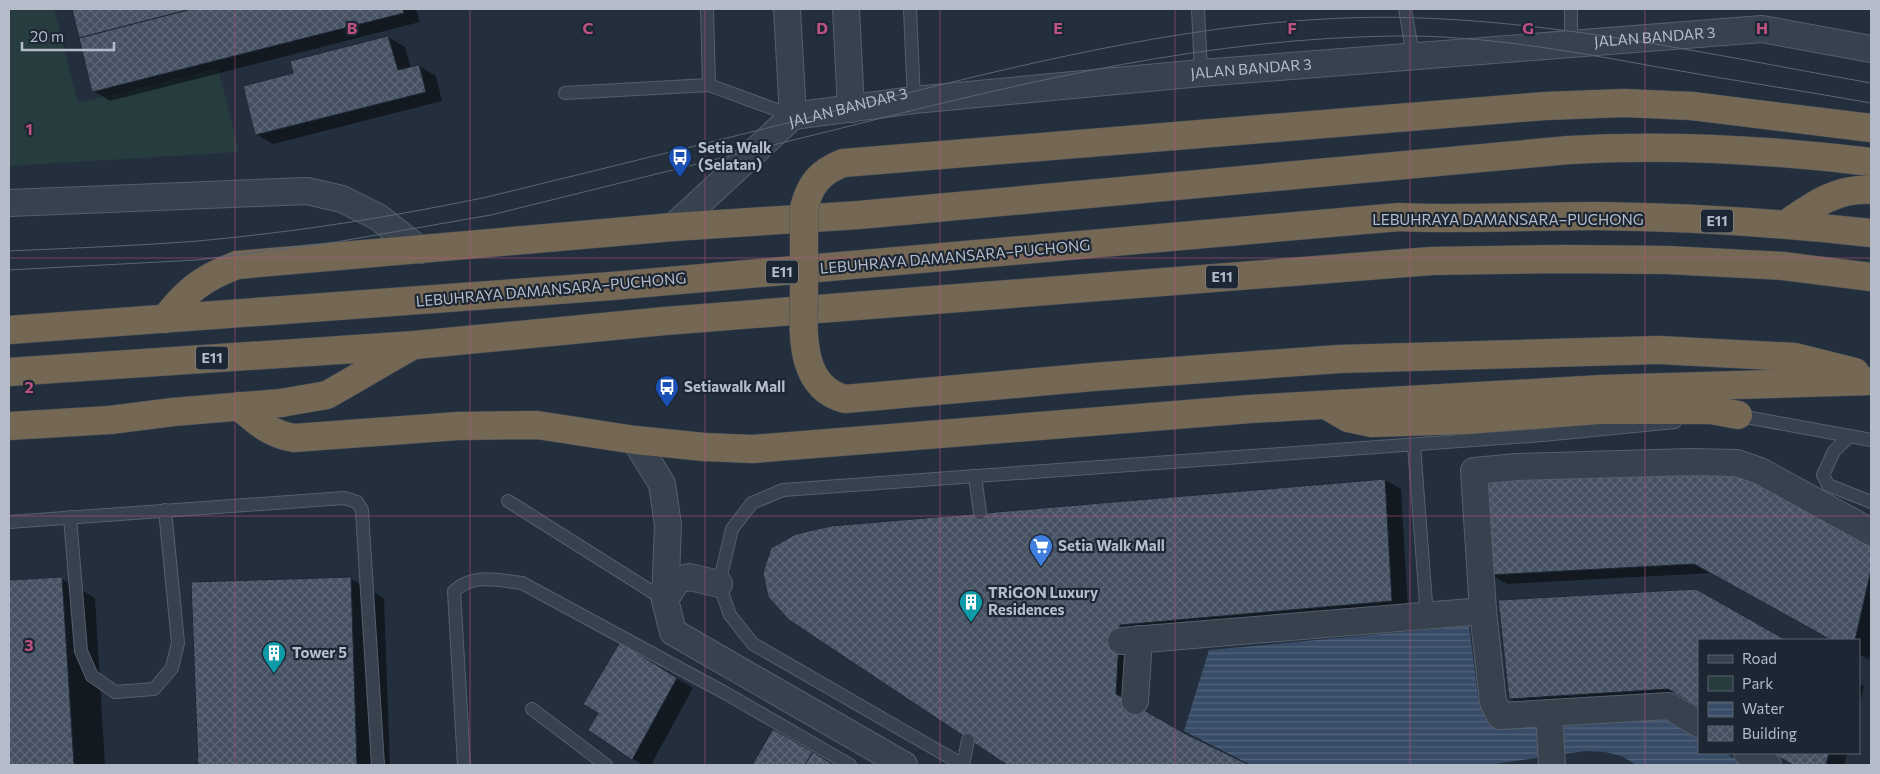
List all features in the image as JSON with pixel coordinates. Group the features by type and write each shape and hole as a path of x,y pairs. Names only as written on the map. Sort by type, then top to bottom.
{"highway":[{"path":"1871,128 1692,106 1624,103 1545,106 843,163 830,168 817,178 809,192 804,208 804,337 808,360 821,386 831,396 845,399 1092,377 1338,359 1658,350 1795,357 1871,376"},
{"path":"165,319 192,287 210,275 237,265 673,228 858,216 1598,149 1719,150 1871,162"},
{"path":"1786,224 1812,205 1838,194 1860,189 1871,190"},
{"name":"LEBUHRAYA DAMANSARA–PUCHONG","path":"9,330 758,274 1400,217 1452,219 1598,216 1786,224 1871,233"},
{"name":"E11","path":"9,372 415,344 628,324 1431,261 1564,258 1667,260 1783,266 1871,277"},
{"path":"9,426 110,420 327,395 415,344"},
{"path":"239,406 260,426 277,435 294,438 458,426 537,425 635,440 704,447 753,449 1250,409 1602,389 1871,381"},
{"path":"1326,405 1348,418 1372,423 1467,420 1610,410 1711,410 1738,415"}],"street":[{"path":"787,9 793,116"},
{"path":"846,9 851,109"},
{"name":"JALAN BANDAR 3","path":"673,228 793,116 914,100 1201,73 1571,44 1764,19 1798,35 1862,47"},
{"path":"9,203 307,191 342,200 378,217 420,250"},
{"path":"635,440 662,484 668,525 665,600 673,632 904,765"},
{"path":"1698,723 1669,706 1549,716 1500,716 1493,702 1482,611 1474,471 1517,467 1691,462 1737,463 1760,471 1871,532"},
{"path":"665,600 677,580 690,577 719,584"},
{"path":"1135,701 1130,640 1482,611"},
{"path":"1549,716 1552,765"},
{"path":"1750,754 1768,765"}],"lane":[{"path":"707,9 709,85"},
{"path":"910,9 914,100"},
{"path":"1198,9 1201,73"},
{"path":"1405,9 1412,55"},
{"path":"1571,9 1571,44"},
{"path":"565,93 709,85 793,116"},
{"path":"968,740 963,765 753,644 730,616 719,584 732,529 752,503 783,490 1543,436 1738,415 1871,440"},
{"path":"1850,436 1834,451 1823,475 1828,485 1871,502"},
{"path":"1414,445 1427,616"},
{"path":"976,476 980,513"},
{"path":"9,522 344,498 357,502 362,510 364,528 378,765"},
{"path":"508,501 665,600"},
{"path":"70,518 81,650 92,676 115,692 154,688 172,668 178,643 165,510"},
{"path":"464,765 454,591 464,581 485,579 522,583 727,694 850,765"},
{"path":"532,709 606,765"}],"green space":[{"path":"9,9 54,9 78,103 218,68 239,152 9,166"}],"water":[{"path":"1469,626 1479,704 1496,728 1666,718 1698,736 1698,754 1727,754 1745,765 1637,765 1621,756 1605,752 1585,751 1487,765 1251,765 1184,731 1209,650"}],"building":[{"path":"72,9 192,9 79,38"},
{"path":"192,9 403,9 404,13 92,92 79,38"},
{"path":"388,36 398,70 419,65 426,92 255,135 243,86 293,73 290,61"},
{"path":"1730,465 1871,540 1871,570 1855,639 1829,639 1694,564 1489,575 1483,474"},
{"name":"TRiGON Luxury Residences","path":"1385,479 1392,601 1120,625 1116,694 1184,733 1249,765 1007,765 789,620 768,597 763,573 771,548 796,534 831,526"},
{"path":"62,577 74,765 9,765 9,580"},
{"name":"Tower 5","path":"351,577 357,765 198,765 191,582"},
{"path":"1696,589 1784,639 1698,639 1698,707 1668,689 1509,699 1498,600"},
{"path":"620,642 677,678 632,760 588,730 598,713 583,704"},
{"path":"773,729 813,752 805,765 752,765"},
{"path":"813,752 834,765 805,765"},
{"path":"1774,754 1829,754 1826,765 1793,765"}],"tram line":[{"path":"9,251 198,241 344,223 416,211 487,197 1044,61 1156,39 1268,23 1392,17 1530,26 1668,46 1871,83"},
{"path":"9,270 197,260 336,242 491,215 988,92 1123,64 1259,44 1396,36 1465,38 1567,51 1871,103"}],"place":[{"name":"Setia Walk (Selatan)","path":"680,178"},
{"name":"Setiawalk Mall","path":"667,408"},
{"name":"Setia Walk Mall","path":"1041,567"},
{"name":"TRiGON Luxury Residences","path":"971,623"},
{"name":"Tower 5","path":"274,674"}]}
